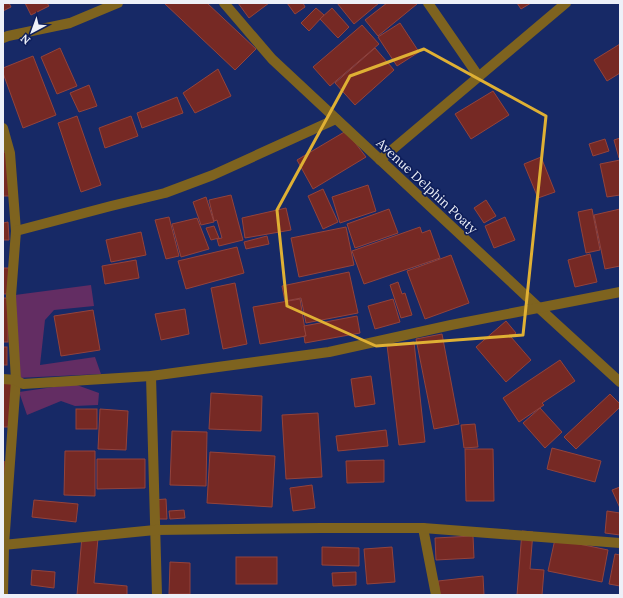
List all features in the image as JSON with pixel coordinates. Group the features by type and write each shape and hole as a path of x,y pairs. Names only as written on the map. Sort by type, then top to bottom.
{"street":[{"path":"3,38 70,22 118,3"},
{"name":"Avenue Delphin Poaty","path":"224,3 272,59 620,382"},
{"path":"428,3 479,77"},
{"path":"380,160 566,3"},
{"path":"16,231 165,193 213,175 336,119"},
{"path":"3,128 10,153 16,231 11,296 16,380 4,545 4,595"},
{"path":"3,379 16,380 23,384 152,376 329,352 451,325 620,292"},
{"path":"152,376 157,595"},
{"path":"4,545 155,530 321,528 423,528 620,543"},
{"path":"423,528 436,595"}],"highlighted area":[{"path":"424,49 546,116 523,335 376,346 287,306 277,210 350,76"}],"shaded area":[{"path":"91,285 94,306 54,310 45,320 40,365 95,357 101,374 17,378 15,295"},
{"path":"74,384 99,393 98,405 75,406 61,401 27,415 19,392"}],"building":[{"path":"3,3 9,3 11,7 3,11"},
{"path":"25,3 47,3 49,6 31,15"},
{"path":"164,3 207,3 256,49 235,70"},
{"path":"238,3 269,3 249,18"},
{"path":"287,3 303,3 305,7 295,14"},
{"path":"337,3 379,3 354,24"},
{"path":"387,3 417,4 378,36 365,20"},
{"path":"517,3 531,3 521,9"},
{"path":"316,8 324,15 309,31 301,23"},
{"path":"332,8 349,27 338,38 320,19"},
{"path":"400,23 419,52 397,66 378,37"},
{"path":"362,25 379,44 330,86 313,67"},
{"path":"620,44 620,73 607,81 594,60"},
{"path":"60,48 77,86 57,94 41,57"},
{"path":"375,48 394,70 355,105 335,83"},
{"path":"33,56 56,115 23,128 3,73 3,68"},
{"path":"218,69 231,96 195,113 183,93"},
{"path":"89,85 97,106 79,112 70,93"},
{"path":"493,91 509,115 471,139 455,114"},
{"path":"177,97 183,113 142,128 137,113"},
{"path":"77,116 101,185 81,192 58,123"},
{"path":"131,116 138,136 105,148 99,128"},
{"path":"346,131 366,157 313,189 297,160"},
{"path":"620,138 620,158 619,158 614,140"},
{"path":"605,139 609,151 593,156 589,144"},
{"path":"3,152 8,152 11,196 3,196"},
{"path":"541,157 555,192 538,198 524,164"},
{"path":"620,160 620,195 607,197 600,164"},
{"path":"368,185 376,211 340,223 332,197"},
{"path":"323,189 338,222 323,229 308,196"},
{"path":"231,195 243,240 219,246 217,239 222,238 217,220 214,221 209,200"},
{"path":"206,197 214,222 201,225 193,202"},
{"path":"486,200 496,216 484,223 474,208"},
{"path":"286,208 291,230 245,238 242,218"},
{"path":"389,209 398,233 355,248 347,224"},
{"path":"592,209 600,250 586,253 578,212"},
{"path":"620,209 620,266 605,269 594,215"},
{"path":"169,217 179,256 166,259 155,220"},
{"path":"505,217 515,240 494,248 485,226"},
{"path":"197,218 209,249 181,257 172,224"},
{"path":"8,222 9,240 3,240 3,223"},
{"path":"214,226 219,238 211,240 206,228"},
{"path":"346,227 354,265 299,277 291,238"},
{"path":"420,227 422,233 430,230 440,258 364,284 352,251"},
{"path":"141,232 146,255 111,262 106,240"},
{"path":"267,236 269,244 246,249 244,242"},
{"path":"237,247 244,273 186,289 178,261"},
{"path":"590,254 597,282 575,287 568,260"},
{"path":"451,255 469,303 425,319 407,271"},
{"path":"136,260 139,278 105,284 102,266"},
{"path":"3,268 10,268 10,294 3,294"},
{"path":"349,272 358,313 306,323 301,298 285,301 282,286"},
{"path":"398,282 402,294 405,293 412,315 401,318 390,285"},
{"path":"235,283 247,344 223,349 211,288"},
{"path":"3,298 8,298 8,342 3,342"},
{"path":"300,299 306,336 260,344 253,307"},
{"path":"393,299 400,322 375,329 368,306"},
{"path":"185,309 189,334 161,340 155,314"},
{"path":"93,310 100,350 61,356 54,316"},
{"path":"357,316 360,333 305,343 304,336 306,336 304,326"},
{"path":"506,321 516,333 511,337 531,360 506,382 476,347"},
{"path":"442,334 459,424 434,429 416,339"},
{"path":"414,342 425,442 399,445 387,345"},
{"path":"3,347 7,347 7,365 3,365"},
{"path":"560,360 575,381 542,403 544,405 519,422 503,398"},
{"path":"371,376 375,404 355,407 351,379"},
{"path":"3,383 12,383 12,427 3,427"},
{"path":"211,393 262,396 261,431 209,429"},
{"path":"610,394 620,404 620,407 576,449 564,437"},
{"path":"540,408 562,432 545,448 523,423"},
{"path":"76,409 97,409 97,429 76,429"},
{"path":"100,409 128,411 126,450 98,449"},
{"path":"318,413 322,477 286,479 282,415"},
{"path":"475,424 478,447 464,448 461,425"},
{"path":"386,430 388,446 338,451 336,436"},
{"path":"172,431 207,432 206,486 170,485"},
{"path":"552,448 601,461 595,482 547,469"},
{"path":"465,449 493,449 494,501 466,501"},
{"path":"65,451 95,451 95,496 64,495"},
{"path":"210,452 275,456 272,507 207,503"},
{"path":"97,459 145,459 145,488 97,489"},
{"path":"384,460 384,482 347,483 346,461"},
{"path":"3,461 5,462 3,491"},
{"path":"312,485 315,508 293,511 290,488"},
{"path":"620,487 620,508 612,490"},
{"path":"166,499 167,519 153,519 152,500"},
{"path":"34,500 78,504 76,522 32,517"},
{"path":"184,510 185,518 170,519 169,511"},
{"path":"607,511 620,513 620,535 605,533"},
{"path":"522,531 533,532 530,569 544,570 542,595 517,595"},
{"path":"82,536 98,538 94,583 127,586 127,595 77,595"},
{"path":"473,536 474,558 436,560 435,538"},
{"path":"555,539 608,550 602,582 548,571"},
{"path":"322,547 359,548 359,566 322,565"},
{"path":"392,547 395,582 367,584 364,549"},
{"path":"615,554 620,555 620,586 609,584"},
{"path":"236,557 277,557 277,584 236,584"},
{"path":"170,562 190,563 190,594 169,594"},
{"path":"32,570 55,572 54,588 31,585"},
{"path":"356,572 356,585 333,586 332,573"},
{"path":"483,576 484,595 440,595 438,581"}]}
